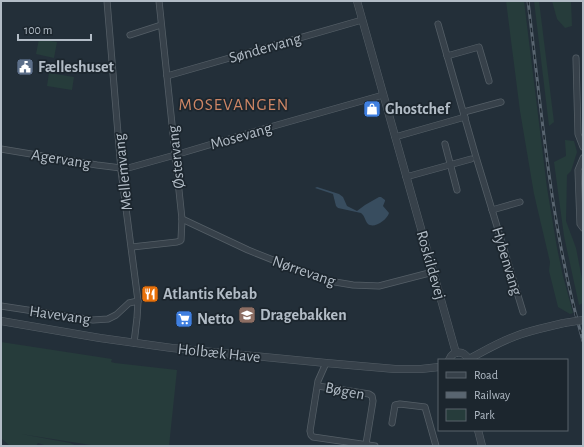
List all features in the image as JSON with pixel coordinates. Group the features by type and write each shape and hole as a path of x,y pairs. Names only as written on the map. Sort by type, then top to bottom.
{"street":[{"name":"Mellemvang","path":"107,1 121,169 138,301 134,343"},
{"name":"Østervang","path":"132,247 181,240 182,219 159,1"},
{"name":"Roskildevej","path":"357,1 456,353"},
{"name":"Søndervang","path":"167,76 362,20"},
{"name":"Hybenvang","path":"438,24 464,115 473,158 492,210 523,312"},
{"path":"130,35 161,25"},
{"path":"448,56 479,47 489,82"},
{"path":"576,58 578,134 583,147"},
{"name":"Mosevang","path":"121,169 175,155 383,95"},
{"path":"395,137 500,102"},
{"path":"445,144 457,190"},
{"name":"Agervang","path":"1,149 121,169"},
{"path":"406,177 473,158"},
{"path":"583,158 578,170 580,224 583,228"},
{"name":"Hybenvang","path":"492,210 520,202"},
{"name":"Nørrevang","path":"182,219 248,250 332,282 355,286 382,286 433,272"},
{"name":"Havevang","path":"1,306 100,320 108,319 116,315 129,303 138,301"},
{"path":"471,359 496,344 516,336 543,328 583,320"},
{"name":"Holbæk Have","path":"1,322 186,350 326,364 407,370 438,367"},
{"path":"450,359 452,354 459,352 465,354 468,359"},
{"name":"Bøgen","path":"326,364 318,386 310,431 312,436 375,446"},
{"name":"Bøgen","path":"318,386 369,394 372,396 373,401 366,444"},
{"path":"392,423 395,405 400,404 425,407 436,446"},
{"path":"478,431 482,446"}],"green space":[{"path":"506,1 524,1 547,188 557,248 573,313 570,314 558,307 549,271 550,262 534,194 520,111"},
{"path":"534,1 539,1 554,122 549,126"},
{"path":"552,1 571,1 572,26 565,28 557,19"},
{"path":"39,39 57,42 54,58 36,54"},
{"path":"49,73 74,77 72,90 47,86"},
{"path":"565,140 574,141 577,152 571,171 567,175 566,221 576,248 583,284 583,303 579,305 564,236 554,162 566,156"},
{"path":"1,342 112,359 111,362 115,363 177,370 169,446 97,446 21,434 70,443 77,446 47,446 38,443 36,446 10,446 1,438"}],"water":[{"path":"317,187 339,194 343,197 347,206 357,211 381,197 385,200 383,206 389,213 388,216 377,225 368,224 361,213 338,208 336,206 333,194 315,188"}],"railway":[{"path":"528,1 543,130 555,215 572,299 583,341"}],"place":[{"name":"Fælleshuset","path":"25,67"},
{"name":"Ghostchef","path":"372,109"},
{"name":"Atlantis Kebab","path":"150,294"},
{"name":"Dragebakken","path":"247,315"},
{"name":"Netto","path":"184,319"}],"district":[{"name":"MOSEVANGEN","path":"234,104"}]}
